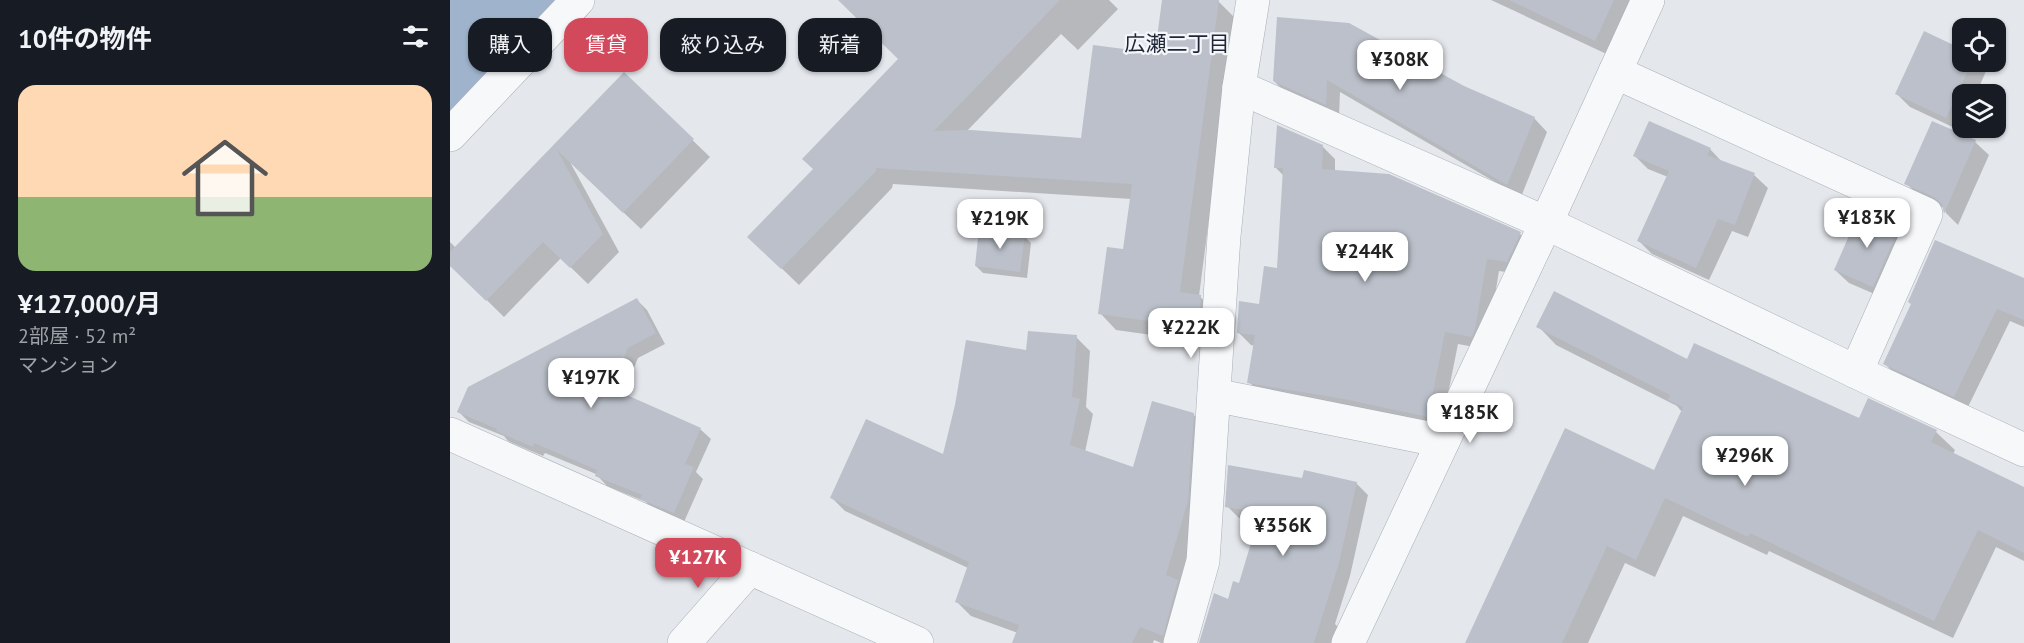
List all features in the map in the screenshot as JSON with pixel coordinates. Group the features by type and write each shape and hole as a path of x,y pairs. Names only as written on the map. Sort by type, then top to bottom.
{"street":[{"path":"450,135 578,0"},
{"path":"1180,643 1203,561 1224,236 1239,87 1253,0"},
{"path":"1348,643 1546,223 1648,0"},
{"path":"1615,72 1926,214 1856,372"},
{"path":"1239,87 1546,223 2024,450"},
{"path":"1214,395 1443,441"},
{"path":"450,434 917,643"},
{"path":"684,643 750,568"}],"water":[{"path":"450,0 558,0 542,18 468,18 468,72 492,72 450,118"}],"building":[{"path":"838,0 1060,0 934,131 971,130 1081,138 1093,45 1155,53 1162,0 1219,0 1180,292 1201,295 1199,328 1098,314 1107,247 1123,249 1132,184 876,168 876,171 781,269 747,237 813,169 802,159 898,59 882,43 882,18 856,18"},
{"path":"1509,0 1614,0 1595,41"},
{"path":"1277,17 1349,23 1464,86 1535,117 1507,185 1327,80 1326,105 1273,81"},
{"path":"1924,31 1952,44 1952,72 1967,72 1962,84 1952,84 1952,105 1946,118 1895,94"},
{"path":"624,72 694,139 623,213 557,150 603,234 570,268 543,242 486,301 450,266 450,252"},
{"path":"1649,121 1711,148 1707,155 1755,173 1735,225 1718,219 1696,268 1637,241 1669,171 1633,156"},
{"path":"1932,121 1952,130 1952,138 1976,140 1944,214 1942,204 1934,197 1904,184"},
{"path":"1277,125 1323,145 1322,169 1389,174 1521,232 1507,262 1487,259 1472,337 1445,332 1428,417 1344,399 1247,383 1255,335 1237,333 1239,301 1259,304 1264,266 1277,268 1283,168 1274,168"},
{"path":"1859,213 1886,226 1889,218 1901,223 1873,287 1834,270"},
{"path":"979,229 1025,235 1020,272 975,266"},
{"path":"1935,240 2024,278 2024,320 1997,309 1954,397 1883,364 1911,304 1908,302"},
{"path":"1554,291 1687,359 1694,343 1859,418 1868,398 1937,430 1931,442 2024,487 2024,553 1978,530 1934,621 1750,533 1748,537 1665,498 1636,560 1607,546 1562,643 1465,643 1565,428 1654,470 1683,407 1668,400 1670,395 1536,327"},
{"path":"637,298 656,333 628,348 611,388 701,428 685,464 694,467 674,513 640,499 642,495 595,476 597,470 534,443 533,447 457,412 468,387"},
{"path":"1028,331 1077,335 1072,397 1080,399 1070,445 1133,467 1152,401 1194,413 1188,501 1166,575 1178,580 1163,636 1140,627 1132,643 1012,643 1019,625 955,602 969,562 830,498 866,419 943,454 955,405 966,340 1026,350"},
{"path":"1228,465 1302,478 1304,470 1357,482 1339,563 1314,643 1199,643 1214,593 1228,599 1233,581 1239,583 1260,513 1225,507"}],"district":[{"name":"広瀬二丁目","path":"1177,43"}]}
